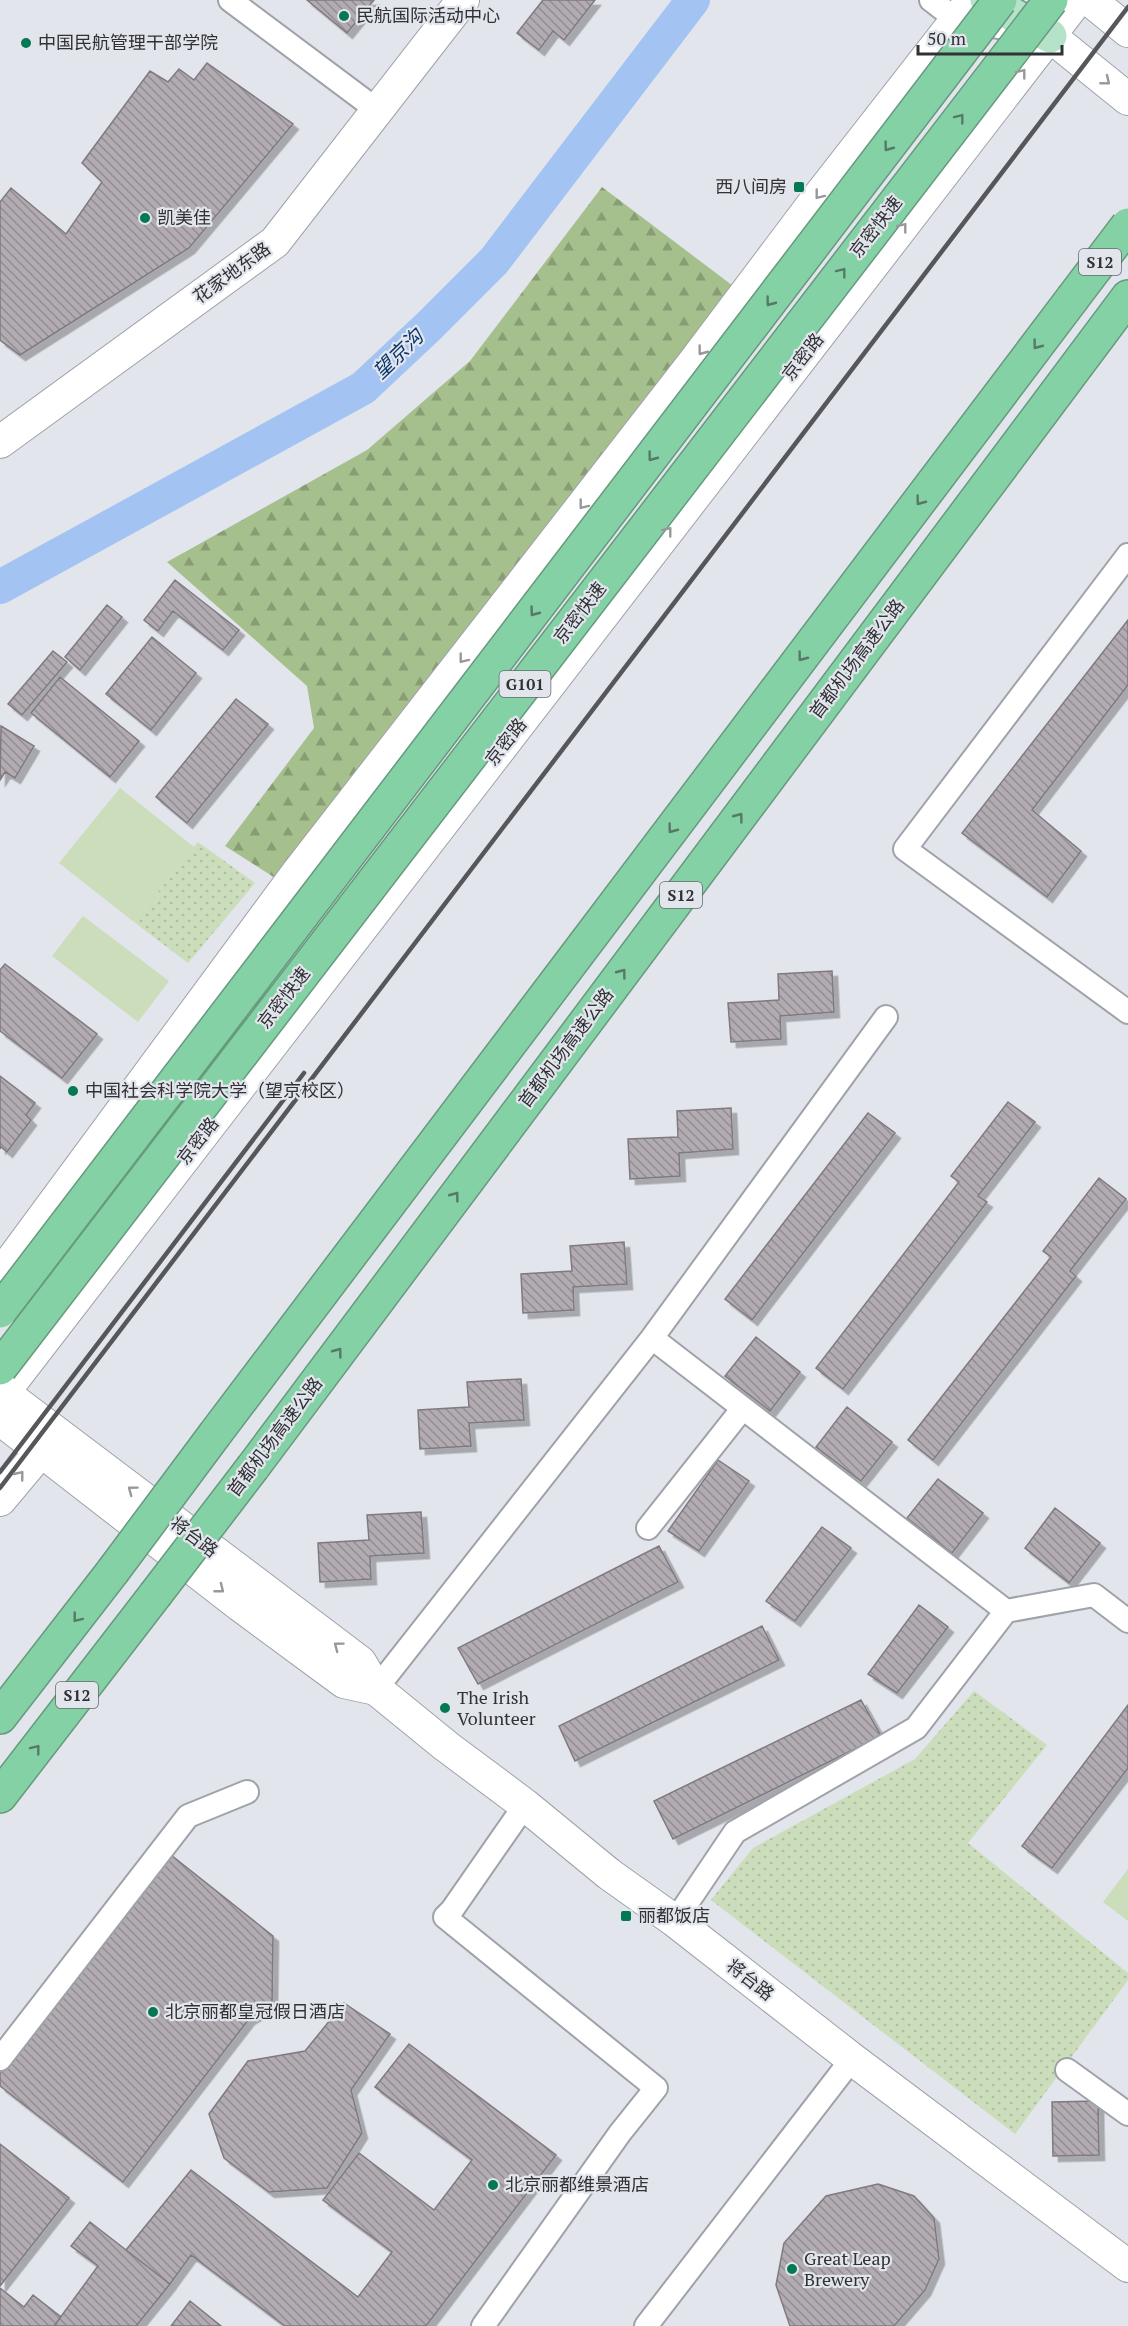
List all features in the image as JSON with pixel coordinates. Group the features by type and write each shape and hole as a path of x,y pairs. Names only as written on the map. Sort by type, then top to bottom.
{"highway":[{"name":"京密快速","path":"0,1311 1000,0"},
{"name":"京密快速","path":"1,1393 1051,0"},
{"name":"S12","path":"0,1717 113,1571 1128,225"},
{"name":"首都机场高速公路","path":"0,1796 253,1467 1128,297"}],"main road":[{"name":"花家地东路","path":"0,442 275,242 463,0"},
{"path":"987,0 1050,36 1128,99"},
{"name":"京密路","path":"1,1393 1077,0"},
{"path":"1090,0 1128,31"},
{"path":"0,1276 298,872 964,10"},
{"name":"将台路","path":"1,1393 41,1450 241,1606 344,1682 376,1689"},
{"name":"将台路","path":"1,1393 360,1662 376,1689 446,1746 525,1805 609,1874 675,1921 852,2059 1128,2266"},
{"path":"0,1500 41,1450"}],"street":[{"path":"230,0 377,110"},
{"path":"931,0 1050,36"},
{"path":"1128,555 905,849 1128,1012"},
{"path":"376,1689 652,1338 886,1017"},
{"path":"652,1338 1006,1611"},
{"path":"648,1528 743,1408"},
{"path":"675,1921 735,1832 916,1728 1006,1611 1094,1595 1128,1621"},
{"path":"0,2059 189,1816 247,1791"},
{"path":"483,2326 620,2133 656,2088 445,1917 525,1805"},
{"path":"646,2326 852,2059"},
{"path":"1067,2070 1128,2114"}],"green space":[{"path":"602,187 757,304 297,892 225,846 314,728 307,686 167,562 367,450 470,361"},
{"path":"120,788 194,847 134,922 59,863"},
{"path":"198,842 255,883 188,963 134,922"},
{"path":"83,916 169,981 138,1022 52,956"},
{"path":"974,1691 1047,1745 968,1843 1128,1973 1128,1980 1015,2134 711,1900 753,1848 915,1759"},
{"path":"1128,1869 1128,1921 1103,1902"}],"building":[{"name":"民航国际活动中心","path":"307,0 374,0 347,33"},
{"path":"543,0 595,0 564,40 553,31 539,50 517,33"},
{"name":"凯美佳","path":"207,63 293,124 189,248 20,355 0,340 0,202 11,188 66,234 102,182 82,163 150,71 168,82 179,69 194,80"},
{"path":"175,580 239,630 223,650 173,611 158,631 144,620"},
{"path":"107,605 122,617 80,670 65,657"},
{"path":"1128,620 1128,685 1032,810 1081,851 1047,897 962,833"},
{"path":"152,637 196,673 151,730 106,694"},
{"path":"53,651 67,662 22,715 8,704"},
{"path":"60,677 139,741 110,777 31,713"},
{"path":"236,699 268,724 187,823 156,797"},
{"path":"1,726 34,746 15,778 5,772 0,780"},
{"path":"5,964 97,1034 62,1078 0,1031 0,970"},
{"path":"832,971 834,1012 780,1016 781,1039 731,1042 728,1003 779,1000 778,974"},
{"path":"0,1076 35,1103 26,1115 31,1120 7,1152 1,1147 0,1149"},
{"path":"1008,1102 1035,1122 978,1196 987,1202 843,1389 816,1368 959,1182 951,1176"},
{"path":"731,1108 733,1149 679,1153 680,1176 630,1179 628,1139 678,1137 677,1111"},
{"path":"868,1113 895,1133 752,1320 725,1299"},
{"path":"1099,1178 1126,1199 1070,1271 1076,1276 933,1460 908,1440 1051,1257 1043,1251"},
{"path":"624,1242 627,1284 573,1287 574,1310 523,1313 521,1274 572,1271 570,1246"},
{"path":"756,1337 800,1372 770,1411 725,1376"},
{"path":"521,1379 524,1420 469,1423 471,1446 420,1449 418,1410 469,1407 467,1382"},
{"path":"847,1407 892,1442 861,1481 816,1447"},
{"path":"718,1460 749,1481 699,1551 668,1531"},
{"path":"938,1479 983,1513 952,1553 907,1518"},
{"path":"1055,1508 1100,1543 1069,1583 1025,1548"},
{"path":"421,1512 424,1553 370,1556 371,1579 320,1582 318,1543 369,1540 367,1515"},
{"path":"822,1527 851,1548 795,1621 766,1601"},
{"path":"659,1546 678,1582 478,1684 458,1648"},
{"path":"919,1605 948,1627 897,1693 868,1674"},
{"path":"762,1626 779,1660 575,1761 559,1726"},
{"path":"861,1700 881,1736 673,1839 654,1801"},
{"path":"1128,1705 1128,1768 1052,1868 1022,1846"},
{"name":"北京丽都皇冠假日酒店","path":"166,1851 273,1936 272,2005 249,2019 123,2182 0,2086 0,2071"},
{"path":"344,2003 390,2034 351,2090 362,2133 327,2188 269,2192 224,2158 209,2114 248,2061 305,2051"},
{"name":"北京丽都维景酒店","path":"409,2044 556,2155 426,2326 285,2326 191,2255 170,2284 126,2250 191,2170 358,2297 392,2252 323,2200 359,2153 434,2210 472,2160 375,2087"},
{"path":"1098,2101 1099,2155 1053,2156 1052,2102"},
{"path":"0,2144 69,2198 0,2286"},
{"path":"878,2184 914,2196 934,2218 939,2259 925,2290 894,2326 790,2326 776,2285 784,2243 826,2196"},
{"path":"90,2222 170,2284 138,2326 54,2326 98,2266 71,2246"},
{"path":"0,2288 24,2307 33,2295 61,2317 54,2326 0,2326"},
{"path":"190,2301 221,2326 171,2326"}],"waterway":[{"name":"望京沟","path":"0,587 363,388 494,261 693,0"}],"railway":[{"path":"0,1488 1128,7"},
{"path":"0,1472 304,1073"}],"place":[{"name":"民航国际活动中心","path":"344,16"},
{"name":"中国民航管理干部学院","path":"26,43"},
{"name":"西八间房","path":"799,187"},
{"name":"凯美佳","path":"145,218"},
{"name":"中国社会科学院大学（望京校区）","path":"73,1091"},
{"name":"The Irish Volunteer","path":"445,1708"},
{"name":"丽都饭店","path":"626,1916"},
{"name":"北京丽都皇冠假日酒店","path":"153,2012"},
{"name":"北京丽都维景酒店","path":"493,2185"},
{"name":"Great Leap Brewery","path":"792,2269"}]}
